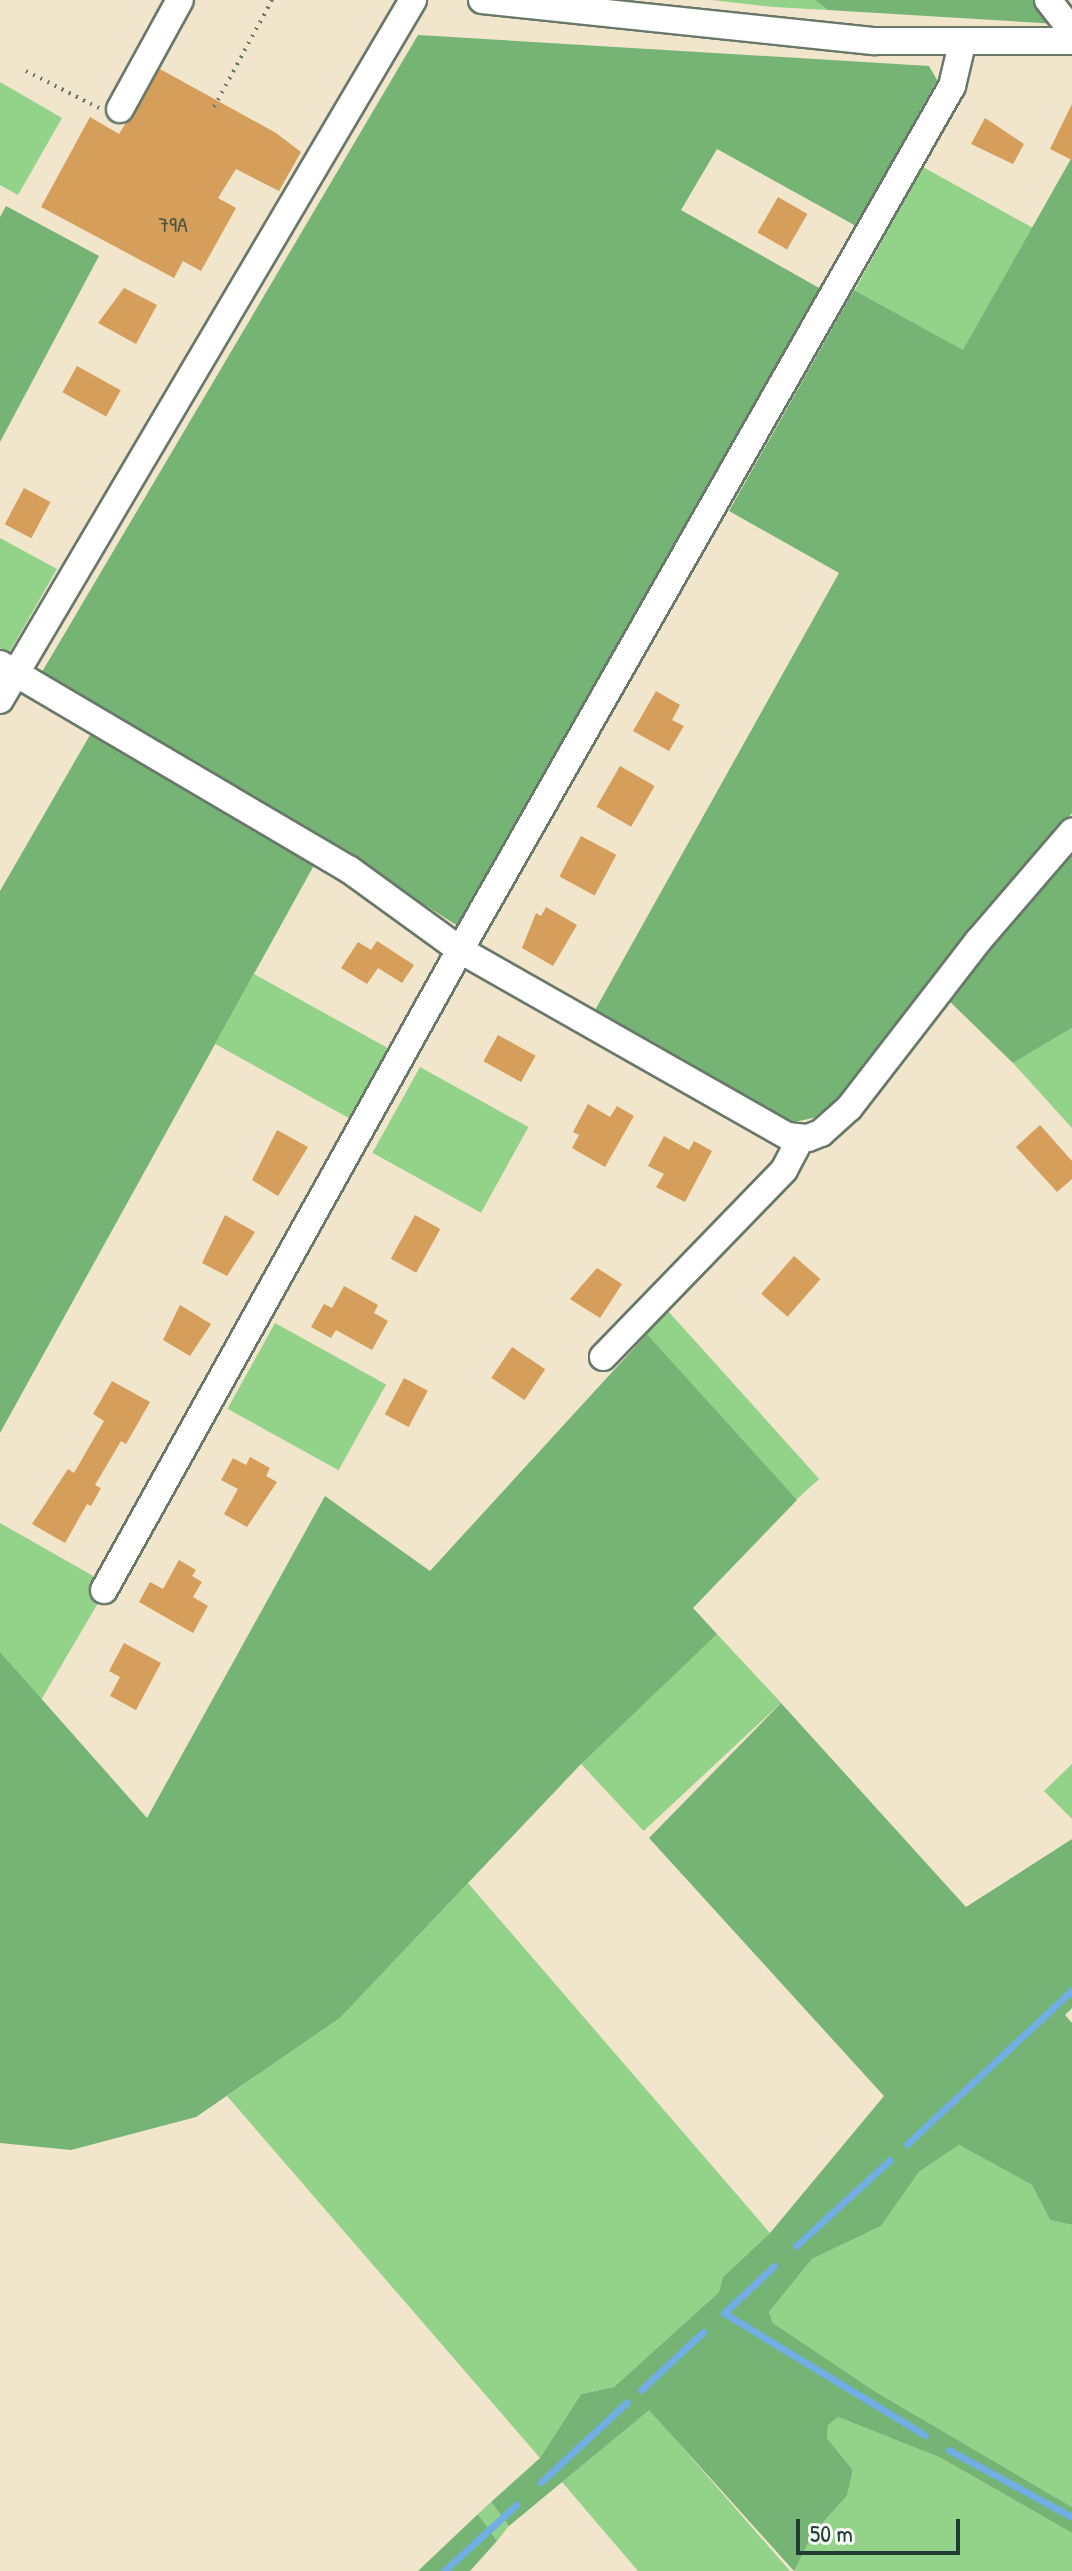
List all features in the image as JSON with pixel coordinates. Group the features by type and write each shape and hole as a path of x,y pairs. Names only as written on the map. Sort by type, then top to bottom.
{"street":[{"path":"120,109 180,0"},
{"path":"0,700 8,668 413,0"},
{"path":"482,0 875,41 962,44 1072,41"},
{"path":"1048,0 1072,31"},
{"path":"104,1590 460,950 945,98 961,65 962,44"},
{"path":"8,668 350,870 460,950 753,1119 801,1138 821,1133 849,1108 979,940 1072,832"},
{"path":"603,1357 784,1170 801,1138"}],"path":[{"path":"214,107 272,0"},
{"path":"26,71 116,116 120,109"}],"green space":[{"path":"712,0 815,0 828,10 773,7"},
{"path":"815,0 1034,0 1058,24 828,10"},
{"path":"418,35 929,66 937,80 856,226 717,149 681,210 821,289 461,928 338,850 39,677"},
{"path":"0,82 62,118 18,195 0,185"},
{"path":"1072,157 1072,813 834,1113 791,1123 594,1012 839,573 729,511 854,290 963,350"},
{"path":"923,167 1032,228 964,351 855,290"},
{"path":"6,206 99,256 0,442 0,217"},
{"path":"0,538 57,569 9,653 0,649"},
{"path":"90,735 318,858 0,1433 0,891"},
{"path":"1072,840 1072,1028 1013,1063 943,995"},
{"path":"254,974 391,1050 353,1120 215,1044"},
{"path":"1072,1028 1072,1128 1013,1063"},
{"path":"420,1067 528,1127 481,1213 372,1153"},
{"path":"668,1311 819,1479 796,1500 645,1332"},
{"path":"275,1323 386,1385 339,1470 227,1409"},
{"path":"647,1334 797,1500 693,1608 717,1634 581,1764 340,2018 196,2117 71,2150 0,2143 0,1652 147,1818 325,1496 430,1571"},
{"path":"0,1523 95,1577 101,1598 41,1700 0,1652"},
{"path":"717,1634 781,1703 644,1831 580,1762"},
{"path":"781,1703 966,1907 1072,1839 1072,2008 1065,2015 1072,2023 1072,2225 1050,2220 1032,2185 959,2145 919,2172 881,2226 812,2259 769,2312 773,2323 876,2392 1072,2507 1072,2533 941,2458 838,2417 828,2425 827,2438 853,2470 847,2496 814,2532 794,2571 649,2410 509,2526 491,2502 540,2458 581,2394 614,2387 719,2292 723,2277 770,2233 884,2096 649,1838"},
{"path":"1072,1764 1072,1819 1044,1791"},
{"path":"468,1883 770,2233 723,2277 719,2292 614,2387 581,2394 540,2458 227,2096 340,2018"},
{"path":"959,2145 1032,2185 1050,2220 1072,2225 1072,2507 876,2392 773,2323 769,2312 812,2259 881,2226 919,2172"},
{"path":"649,2409 790,2571 638,2571 562,2482"},
{"path":"838,2417 941,2458 1072,2533 1072,2571 794,2571 814,2532 847,2496 853,2470 827,2438 828,2424"},
{"path":"491,2502 509,2526 497,2541 478,2514"},
{"path":"478,2514 497,2541 470,2571 418,2571"}],"building":[{"path":"160,69 276,133 301,152 279,191 236,169 218,198 236,208 201,271 183,261 174,278 41,207 90,117 119,134"},
{"path":"1072,104 1072,160 1050,149"},
{"path":"985,118 1024,144 1013,164 971,144"},
{"path":"778,197 807,214 787,250 758,233"},
{"path":"124,288 157,305 136,344 98,323"},
{"path":"77,366 121,390 106,416 62,392"},
{"path":"24,488 50,502 31,538 5,524"},
{"path":"656,691 680,705 672,720 684,726 669,751 633,731"},
{"path":"620,766 655,786 631,827 596,807"},
{"path":"581,836 616,855 595,895 559,877"},
{"path":"546,907 577,925 553,966 522,948 536,913 541,916"},
{"path":"377,941 414,965 402,983 378,968 367,984 341,968 358,942 371,950"},
{"path":"498,1035 536,1056 521,1082 483,1061"},
{"path":"588,1104 610,1117 617,1106 634,1116 605,1167 572,1148 579,1135 573,1132"},
{"path":"1040,1125 1072,1161 1072,1179 1057,1192 1016,1147"},
{"path":"277,1130 308,1147 278,1196 252,1180"},
{"path":"664,1136 689,1150 694,1141 712,1151 685,1202 656,1187 664,1174 648,1166"},
{"path":"225,1215 255,1232 227,1276 202,1263"},
{"path":"415,1215 440,1229 416,1273 391,1259"},
{"path":"794,1256 820,1279 788,1317 761,1294"},
{"path":"597,1268 622,1284 600,1318 570,1299"},
{"path":"344,1286 378,1305 374,1313 388,1321 372,1350 336,1330 331,1338 311,1327 324,1304 332,1308"},
{"path":"180,1305 211,1324 190,1356 163,1340"},
{"path":"512,1347 545,1369 524,1400 491,1378"},
{"path":"404,1378 428,1391 409,1427 385,1414"},
{"path":"112,1381 150,1402 126,1444 121,1441 95,1485 101,1488 91,1506 87,1504 65,1543 32,1524 68,1469 74,1473 104,1421 93,1414"},
{"path":"250,1457 270,1468 266,1476 277,1482 247,1527 224,1514 238,1489 221,1480 233,1458 246,1465"},
{"path":"179,1560 196,1570 192,1576 202,1582 193,1597 208,1606 193,1633 139,1602 150,1582 163,1589"},
{"path":"124,1643 161,1663 136,1710 110,1696 120,1677 109,1671"}],"waterway":[{"path":"907,2144 1072,1990"},
{"path":"796,2246 890,2160"},
{"path":"774,2266 724,2313 925,2435"},
{"path":"641,2390 703,2332"},
{"path":"541,2482 627,2402"},
{"path":"949,2450 1072,2517"},
{"path":"444,2571 516,2505"}]}
